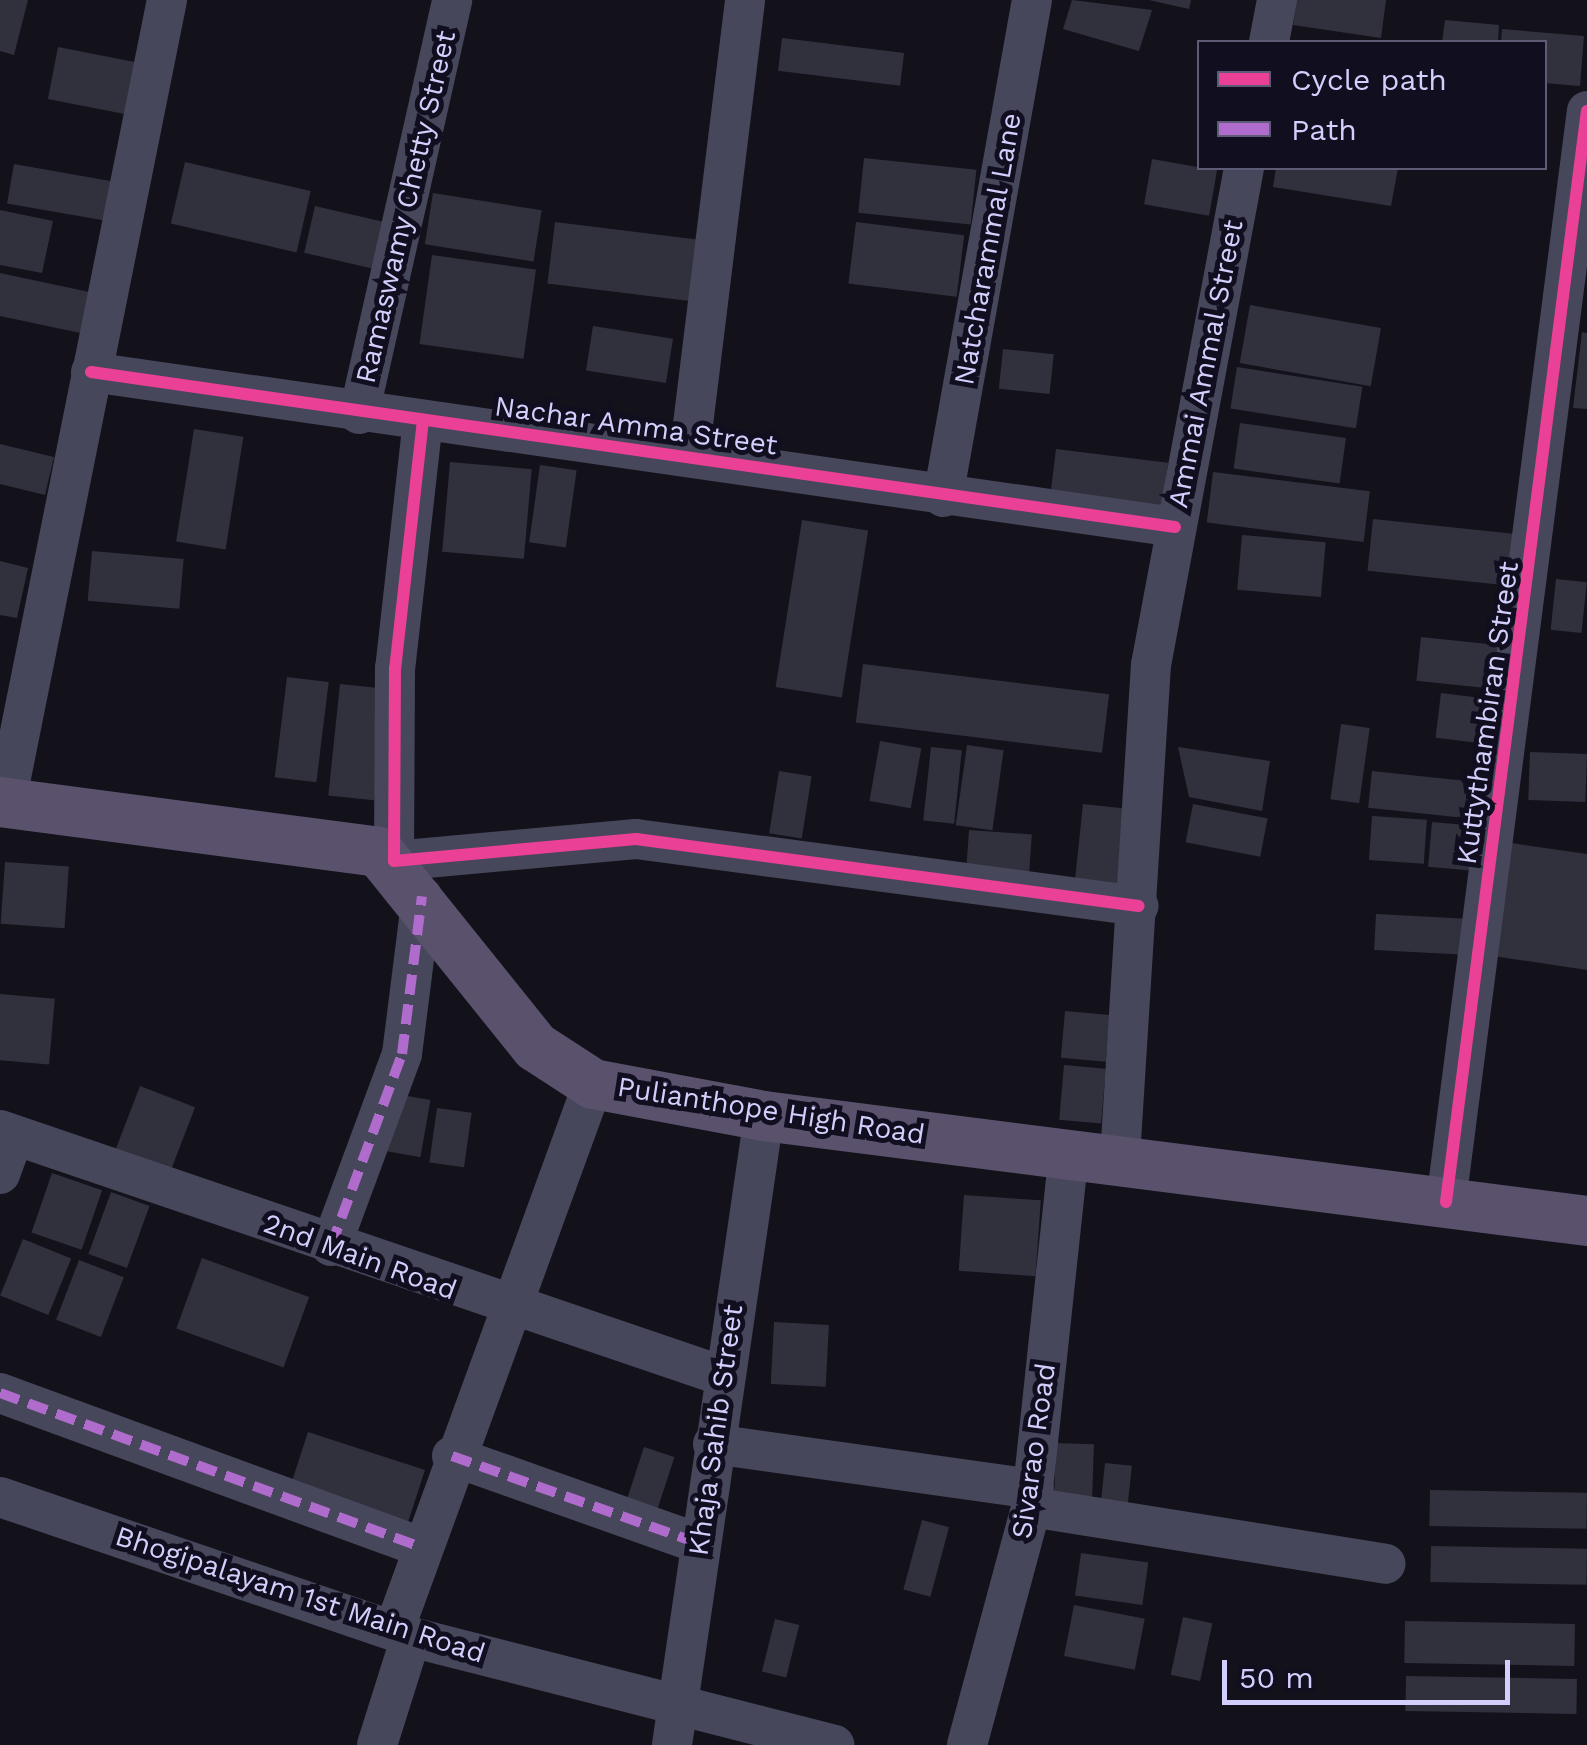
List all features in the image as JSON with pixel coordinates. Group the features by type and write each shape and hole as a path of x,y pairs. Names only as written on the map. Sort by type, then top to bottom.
{"main road":[{"path":"3,802 324,841 408,878"},
{"name":"Pulianthope High Road","path":"408,878 536,1048 593,1084 764,1116 1120,1157 1587,1222"}],"street":[{"path":"3,802 167,0"},
{"name":"Ramaswamy Chetty Street","path":"360,414 452,0"},
{"path":"688,457 745,0"},
{"name":"Natcharammal Lane","path":"943,497 1032,0"},
{"path":"1268,40 1277,0"},
{"name":"Kuttythambiran Street","path":"1446,1202 1587,111"},
{"name":"Ammai Ammal Street","path":"1120,1157 1139,906 1151,665 1244,170"},
{"name":"Nachar Amma Street","path":"90,372 360,414 1174,527"},
{"path":"331,1246 402,1054 408,878 395,668 423,420"},
{"path":"408,878 636,839 1139,906"},
{"path":"377,1745 403,1633 417,1546 593,1084"},
{"name":"Khaja Sahib Street","path":"675,1725 764,1116"},
{"path":"0,1174 7,1133"},
{"name":"2nd Main Road","path":"7,1133 506,1309 723,1376"},
{"name":"Sivarao Road","path":"966,1745 1033,1498 1069,1151"},
{"path":"0,1393 417,1546"},
{"path":"714,1444 1033,1498 1385,1564"},
{"path":"452,1456 700,1544"},
{"name":"Bhogipalayam 1st Main Road","path":"0,1497 675,1725 834,1745"}],"building":[{"path":"0,0 28,0 14,55 0,51"},
{"path":"1072,0 1152,10 1139,51 1063,29"},
{"path":"1149,0 1191,0 1189,9"},
{"path":"1297,0 1386,0 1381,38 1293,25"},
{"path":"1445,20 1499,25 1498,40 1442,40"},
{"path":"1502,29 1584,36 1580,86 1547,83 1547,40 1501,40"},
{"path":"782,38 904,53 900,86 778,71"},
{"path":"58,47 142,63 132,115 48,99"},
{"path":"864,158 976,170 971,225 858,213"},
{"path":"1152,159 1197,170 1217,170 1209,216 1144,204"},
{"path":"185,162 311,191 297,252 171,223"},
{"path":"14,164 124,183 117,223 7,203"},
{"path":"1276,170 1398,170 1391,206 1273,187"},
{"path":"433,193 542,210 534,262 425,244"},
{"path":"315,206 396,225 385,271 304,253"},
{"path":"0,210 53,221 42,273 0,265"},
{"path":"555,222 697,239 689,301 547,284"},
{"path":"856,222 964,235 957,297 848,284"},
{"path":"432,255 536,270 523,359 419,344"},
{"path":"0,273 94,293 85,334 0,316"},
{"path":"1250,305 1381,328 1371,386 1240,363"},
{"path":"593,326 673,339 666,383 586,370"},
{"path":"1582,332 1587,333 1587,409 1573,408"},
{"path":"1003,349 1054,354 1050,394 999,389"},
{"path":"1237,367 1362,387 1356,428 1230,408"},
{"path":"1240,423 1346,438 1340,483 1234,469"},
{"path":"194,429 243,437 226,549 176,542"},
{"path":"0,444 54,457 45,495 0,484"},
{"path":"1056,449 1168,463 1163,507 1051,494"},
{"path":"450,462 532,469 524,559 442,552"},
{"path":"540,465 577,470 566,547 529,542"},
{"path":"1213,472 1370,491 1364,542 1207,523"},
{"path":"1373,519 1520,534 1515,586 1368,571"},
{"path":"802,520 868,530 842,697 776,687"},
{"path":"1242,535 1326,542 1321,597 1237,590"},
{"path":"92,551 184,559 179,609 88,601"},
{"path":"0,561 28,568 17,618 0,615"},
{"path":"1556,579 1587,582 1581,633 1551,630"},
{"path":"1421,637 1510,646 1505,690 1416,681"},
{"path":"863,664 1109,694 1102,753 856,723"},
{"path":"287,677 329,682 316,782 275,777"},
{"path":"340,684 386,689 374,800 328,795"},
{"path":"1441,693 1502,700 1496,745 1436,738"},
{"path":"1341,724 1370,728 1359,803 1330,799"},
{"path":"880,741 921,748 911,808 869,801"},
{"path":"967,745 1004,750 992,830 956,825"},
{"path":"931,747 962,750 954,824 923,821"},
{"path":"1178,747 1270,761 1262,811 1189,797"},
{"path":"1530,752 1587,754 1585,802 1528,800"},
{"path":"779,771 812,776 802,838 769,833"},
{"path":"1372,771 1485,783 1482,820 1368,808"},
{"path":"1083,804 1130,809 1122,885 1075,881"},
{"path":"1193,804 1268,819 1260,857 1186,842"},
{"path":"1372,816 1427,820 1424,864 1369,860"},
{"path":"1432,822 1489,827 1485,872 1428,867"},
{"path":"969,830 1032,834 1029,880 966,876"},
{"path":"1511,843 1587,854 1587,970 1493,956"},
{"path":"5,862 69,866 65,928 1,924"},
{"path":"1376,914 1472,919 1470,955 1374,950"},
{"path":"0,994 55,999 49,1065 0,1060"},
{"path":"1065,1011 1110,1015 1106,1062 1061,1058"},
{"path":"1064,1065 1106,1069 1101,1123 1059,1120"},
{"path":"140,1086 195,1107 167,1180 112,1159"},
{"path":"396,1094 430,1100 420,1157 386,1151"},
{"path":"437,1108 472,1113 464,1167 429,1162"},
{"path":"52,1173 102,1190 82,1250 31,1233"},
{"path":"111,1192 150,1206 127,1268 88,1254"},
{"path":"964,1195 1041,1200 1036,1276 959,1271"},
{"path":"23,1239 71,1258 48,1315 0,1296"},
{"path":"202,1258 309,1297 283,1367 176,1328"},
{"path":"79,1260 124,1277 101,1337 56,1320"},
{"path":"774,1322 829,1325 826,1387 771,1384"},
{"path":"308,1432 425,1470 405,1532 288,1494"},
{"path":"1056,1443 1094,1444 1092,1505 1054,1504"},
{"path":"644,1447 674,1457 654,1519 624,1509"},
{"path":"1105,1463 1132,1466 1127,1517 1100,1514"},
{"path":"1430,1490 1587,1493 1586,1529 1429,1526"},
{"path":"922,1520 949,1527 930,1597 903,1590"},
{"path":"1431,1546 1587,1549 1586,1585 1430,1582"},
{"path":"1081,1553 1148,1562 1142,1605 1075,1596"},
{"path":"1074,1605 1145,1619 1135,1670 1064,1656"},
{"path":"1183,1617 1212,1623 1200,1681 1171,1675"},
{"path":"775,1619 799,1625 786,1677 762,1671"},
{"path":"1405,1621 1575,1624 1574,1666 1404,1663"},
{"path":"1406,1676 1577,1679 1576,1714 1405,1711"}],"marked path":[{"path":"331,1246 402,1054 422,896"},
{"path":"0,1393 417,1546"},
{"path":"452,1456 700,1544"}],"cycle path":[{"path":"1446,1202 1587,111"},
{"path":"91,372 1175,527"},
{"path":"423,420 395,668 394,861 636,839 1139,906"}]}
